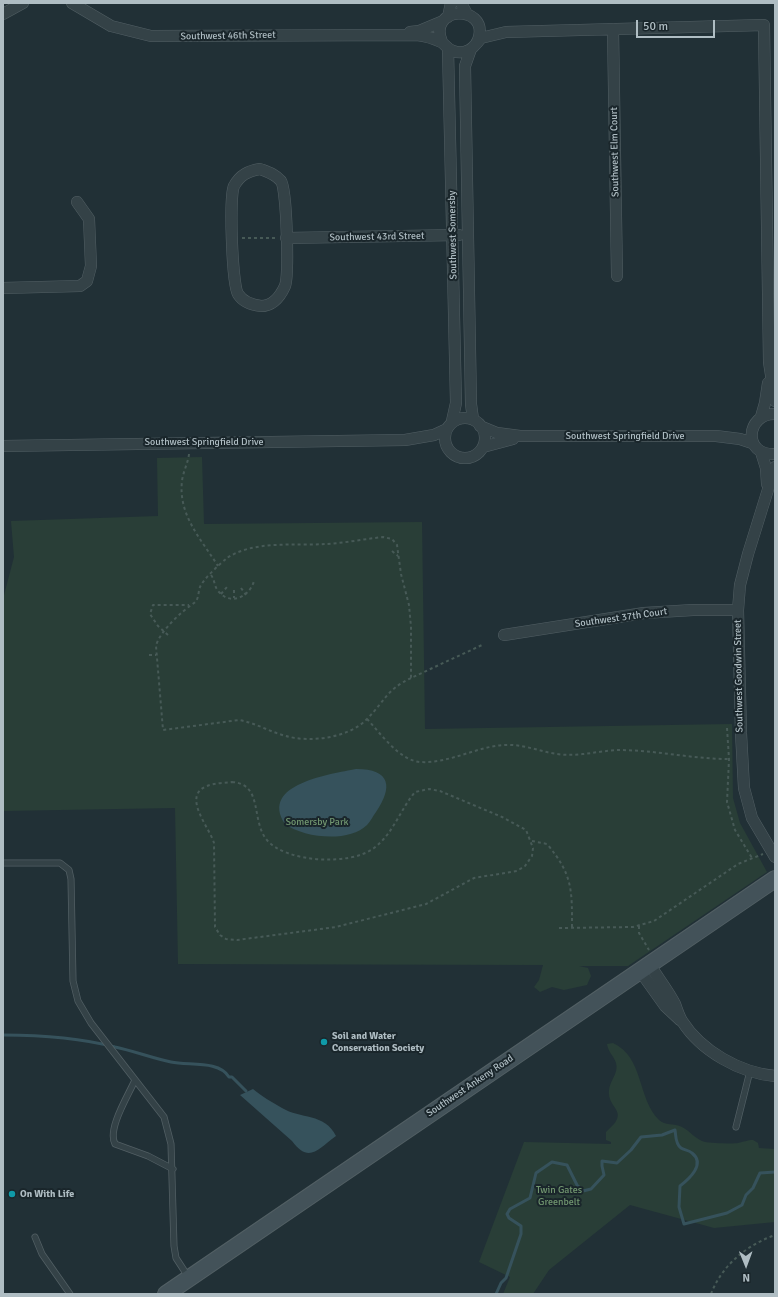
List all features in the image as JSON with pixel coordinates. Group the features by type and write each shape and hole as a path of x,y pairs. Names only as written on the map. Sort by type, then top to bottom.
{"street":[{"path":"3,14 23,3"},
{"name":"Southwest 46th Street","path":"72,3 111,26 151,36 392,34 421,36 445,46"},
{"path":"451,3 440,32 445,46 459,52 474,46 481,38 494,34 525,31 764,25 770,362 775,401"},
{"path":"461,3 467,14 477,22 487,27 525,31"},
{"path":"445,19 454,14 467,14"},
{"name":"Southwest 46th Street","path":"392,34 419,31 445,19"},
{"path":"474,46 480,36 477,22"},
{"name":"Southwest Elm Court","path":"612,29 618,276"},
{"name":"Southwest Somersby","path":"445,46 453,236 456,403 450,425"},
{"name":"Southwest Somersby","path":"474,46 465,66 471,404 477,422"},
{"path":"260,169 272,173 281,182 285,193 286,238 286,284 280,295 273,304 263,306 252,305 246,302 239,296 235,289 233,273 233,188 240,177 249,171 260,169"},
{"path":"3,288 80,286 87,281 91,266 89,219 77,202"},
{"name":"Southwest 43rd Street","path":"286,238 468,235"},
{"path":"770,362 765,403 752,432 752,443 761,452 766,454 775,454"},
{"name":"Southwest Springfield Drive","path":"716,436 741,430 758,420 775,414"},
{"path":"463,417 477,422 484,438 483,447 475,455 461,458 447,449 445,438 450,425 463,417"},
{"name":"Southwest Springfield Drive","path":"477,422 497,434 533,437 716,436 740,439 752,443"},
{"name":"Southwest Springfield Drive","path":"405,440 434,435 450,425"},
{"name":"Southwest Springfield Drive","path":"483,447 507,440 533,437"},
{"name":"Southwest Springfield Drive","path":"3,446 405,440 428,442 447,449"},
{"name":"Southwest Goodwin Street","path":"761,452 766,468 767,491"},
{"name":"Southwest Goodwin Street","path":"773,854 752,818 744,788 740,733 738,610 744,570 775,467"},
{"name":"Southwest 37th Court","path":"504,635 644,613 693,610 738,610"},
{"name":"Southwest Ankeny Road","path":"166,1294 775,879"},
{"path":"645,968 674,1004 681,1020 699,1041 714,1054 750,1071 775,1076"}],"lane":[{"path":"3,862 60,863 68,870 71,879 73,981 78,1001 91,1024 164,1117 171,1144 173,1168 174,1246 176,1258 189,1278"},
{"path":"736,1127 750,1071"},
{"path":"135,1080 113,1127 111,1137 115,1144 148,1156 173,1168"},
{"path":"35,1237 42,1254 70,1294"}],"path":[{"path":"233,238 286,238"},
{"path":"189,443 189,455 182,481 182,506 194,530 218,566"},
{"path":"411,678 410,612 398,556 398,545 392,539 383,537 327,544 250,549 236,553 218,566 200,586 197,600 190,605 158,640 156,655 163,730 239,720 250,722 285,736 309,739 345,732 367,719 390,690 411,678 482,645"},
{"path":"392,551 398,556"},
{"path":"211,575 215,587 221,594 234,598 246,595 251,590 254,581"},
{"path":"221,594 227,587"},
{"path":"241,588 246,595"},
{"path":"234,590 234,598"},
{"path":"168,635 158,626 150,614 153,606 190,605"},
{"path":"149,655 156,655"},
{"path":"367,719 400,753 408,759 420,762 450,758 485,748 512,745 557,754 576,755 616,750 650,752 709,759 729,759"},
{"path":"727,728 729,759 726,790 729,814 735,830 752,858"},
{"path":"232,782 242,783 249,788 253,797 259,824 266,839 276,847 307,858 327,860 348,858 360,856 374,848 390,832 415,792 422,789 440,791 502,817 526,830 532,841 534,848 532,856 525,866 517,871 474,878 426,904 336,927 260,938 226,939 220,935 215,927 214,843 198,811 197,796 207,786 232,782"},
{"path":"532,841 547,844 565,870 571,887 572,929"},
{"path":"559,928 633,927 644,925 654,921 738,864 752,858 773,854"},
{"path":"711,1294 714,1286 726,1268 739,1254 760,1240 775,1235"}],"green space":[{"name":"Somersby Park","path":"202,457 204,524 422,522 425,729 732,724 733,798 740,823 767,872 628,966 579,966 588,968 591,976 587,985 564,990 552,987 540,992 534,987 539,980 543,965 178,964 175,808 3,811 3,599 14,557 11,521 158,516 157,458"},
{"name":"Twin Gates Greenbelt","path":"613,1043 623,1049 630,1058 647,1101 652,1111 661,1122 682,1127 698,1139 705,1142 740,1143 753,1140 758,1143 759,1148 775,1149 775,1222 714,1228 630,1205 549,1270 533,1294 503,1294 510,1277 479,1262 524,1142 611,1144 611,1142 606,1140 606,1132 614,1125 618,1114 609,1097 610,1086 617,1067 607,1044"}],"water":[{"path":"356,769 376,772 386,781 385,795 367,825 359,831 349,834 326,836 303,833 285,824 280,810 282,799 289,790 301,783 316,778"},
{"path":"253,1089 282,1108 325,1123 336,1136 314,1152 304,1152 240,1095"}],"waterway":[{"path":"3,1035 45,1036 88,1041 171,1062 211,1066 218,1068 229,1077 232,1077 246,1091"},
{"path":"496,1294 501,1283 506,1278 521,1234 521,1226 509,1218 507,1214 510,1209 530,1198 536,1173 552,1162 567,1165 577,1185 583,1191 591,1189 604,1175 602,1161 617,1163 631,1150 641,1137 662,1135 675,1130 679,1146 682,1149 692,1153 696,1157 697,1162 695,1171 680,1186 679,1207 684,1224 727,1213 742,1205 746,1195 753,1188 760,1173 775,1172"}],"place":[{"name":"Soil and Water Conservation Society","path":"324,1042"},
{"name":"On With Life","path":"12,1194"}]}
